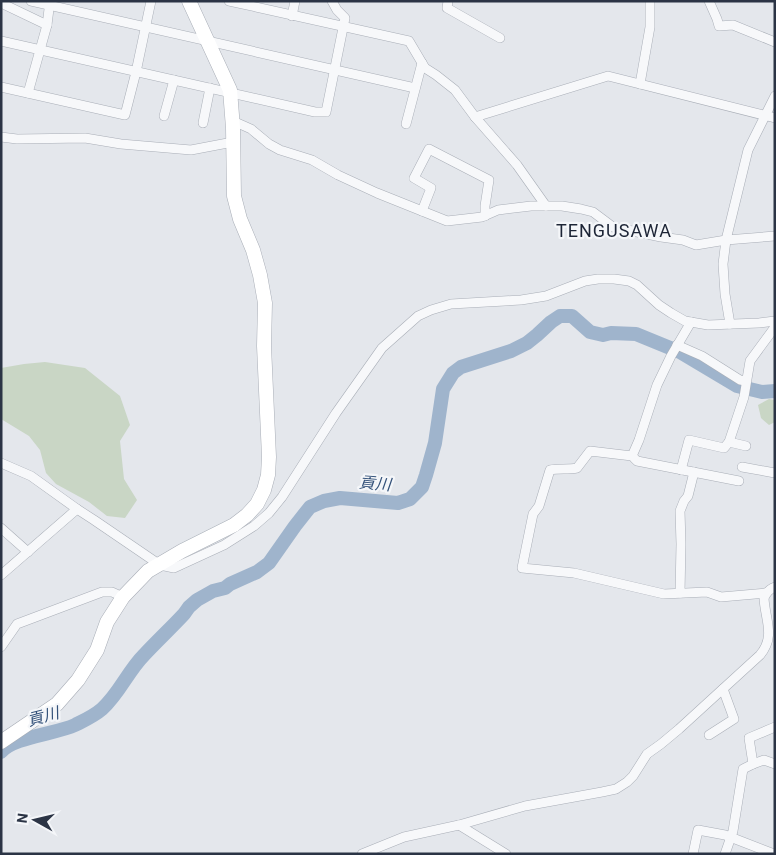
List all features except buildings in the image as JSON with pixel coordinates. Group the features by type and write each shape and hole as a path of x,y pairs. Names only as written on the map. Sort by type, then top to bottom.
{"street":[{"path":"31,1 50,3 146,28 415,88"},
{"path":"1,87 125,116 151,1"},
{"path":"1,742 57,704 78,680 97,650 107,622 123,597 148,571 182,551 234,525 247,515 257,504 264,490 268,475 264,303 260,275 253,250 240,219 234,196 231,93 189,1"},
{"path":"229,1 256,4 292,16 409,41 425,68 455,90 475,117 517,165 546,206"},
{"path":"292,16 295,1"},
{"path":"1,41 315,112 326,112 344,18 332,1"},
{"path":"448,1 447,8 500,38"},
{"path":"640,84 650,28 650,1"},
{"path":"709,1 718,19 719,26 734,25 775,42"},
{"path":"1,3 47,25"},
{"path":"28,93 47,25 50,3"},
{"path":"406,124 422,63"},
{"path":"475,117 608,76 775,118"},
{"path":"164,116 174,80"},
{"path":"202,123 210,88"},
{"path":"730,324 725,294 724,264 726,240 748,150 775,96"},
{"path":"233,121 250,129 280,150 312,160 338,175 377,193 447,221 485,216 498,210 532,206 562,206 593,212 613,227 683,240 696,245 726,240 775,236"},
{"path":"1,137 17,140 85,138 121,144 191,150 233,142"},
{"path":"422,211 431,188 414,178 429,149 489,180 484,206 485,216"},
{"path":"1,463 31,476 76,509 160,565 174,568 224,545 254,526 269,513 282,497 382,348 418,316 431,310 451,304 521,300 546,296 585,281 614,279 629,281 637,285 665,309 685,321 708,325 759,323 775,320"},
{"path":"632,456 657,385 691,322"},
{"path":"681,470 689,440 724,448 729,442 744,397 750,362 775,327"},
{"path":"677,345 702,356 746,382"},
{"path":"729,442 746,446"},
{"path":"739,481 637,461 632,456 590,451 577,468 550,470 539,506 533,514 522,568 574,573 664,594 707,592 721,597 766,593 775,587"},
{"path":"742,467 775,473"},
{"path":"680,593 680,511 688,496 694,472"},
{"path":"1,575 76,509"},
{"path":"1,528 28,552"},
{"path":"1,647 17,624 102,592 112,592 123,597"},
{"path":"362,854 404,837 525,806 616,789 627,782 647,754 661,744 766,649 769,632 764,606 766,593"},
{"path":"709,735 734,719 723,689"},
{"path":"753,764 749,738 775,727"},
{"path":"726,854 733,831 743,769 764,760 775,764"},
{"path":"459,824 506,854"},
{"path":"693,854 698,830 725,835 774,854"}],"green space":[{"path":"45,362 85,368 120,396 130,425 120,441 124,479 137,500 125,518 107,516 89,502 56,484 46,473 40,450 29,436 1,419 1,368"},
{"path":"769,399 775,400 775,422 769,425 761,418 758,405"}],"waterway":[{"name":"貢川","path":"1,752 7,747 25,739 75,725 99,711 108,703 138,661 189,607 213,591 225,588 257,572 269,563 310,507 324,501 340,498 398,503 410,499 422,487 435,443 443,389 453,373 461,367 511,351 527,343 560,316 572,316 590,332 603,335 611,333 636,334 680,352 737,386 762,392 775,391"}],"district":[{"name":"TENGUSAWA","path":"614,231"}]}
